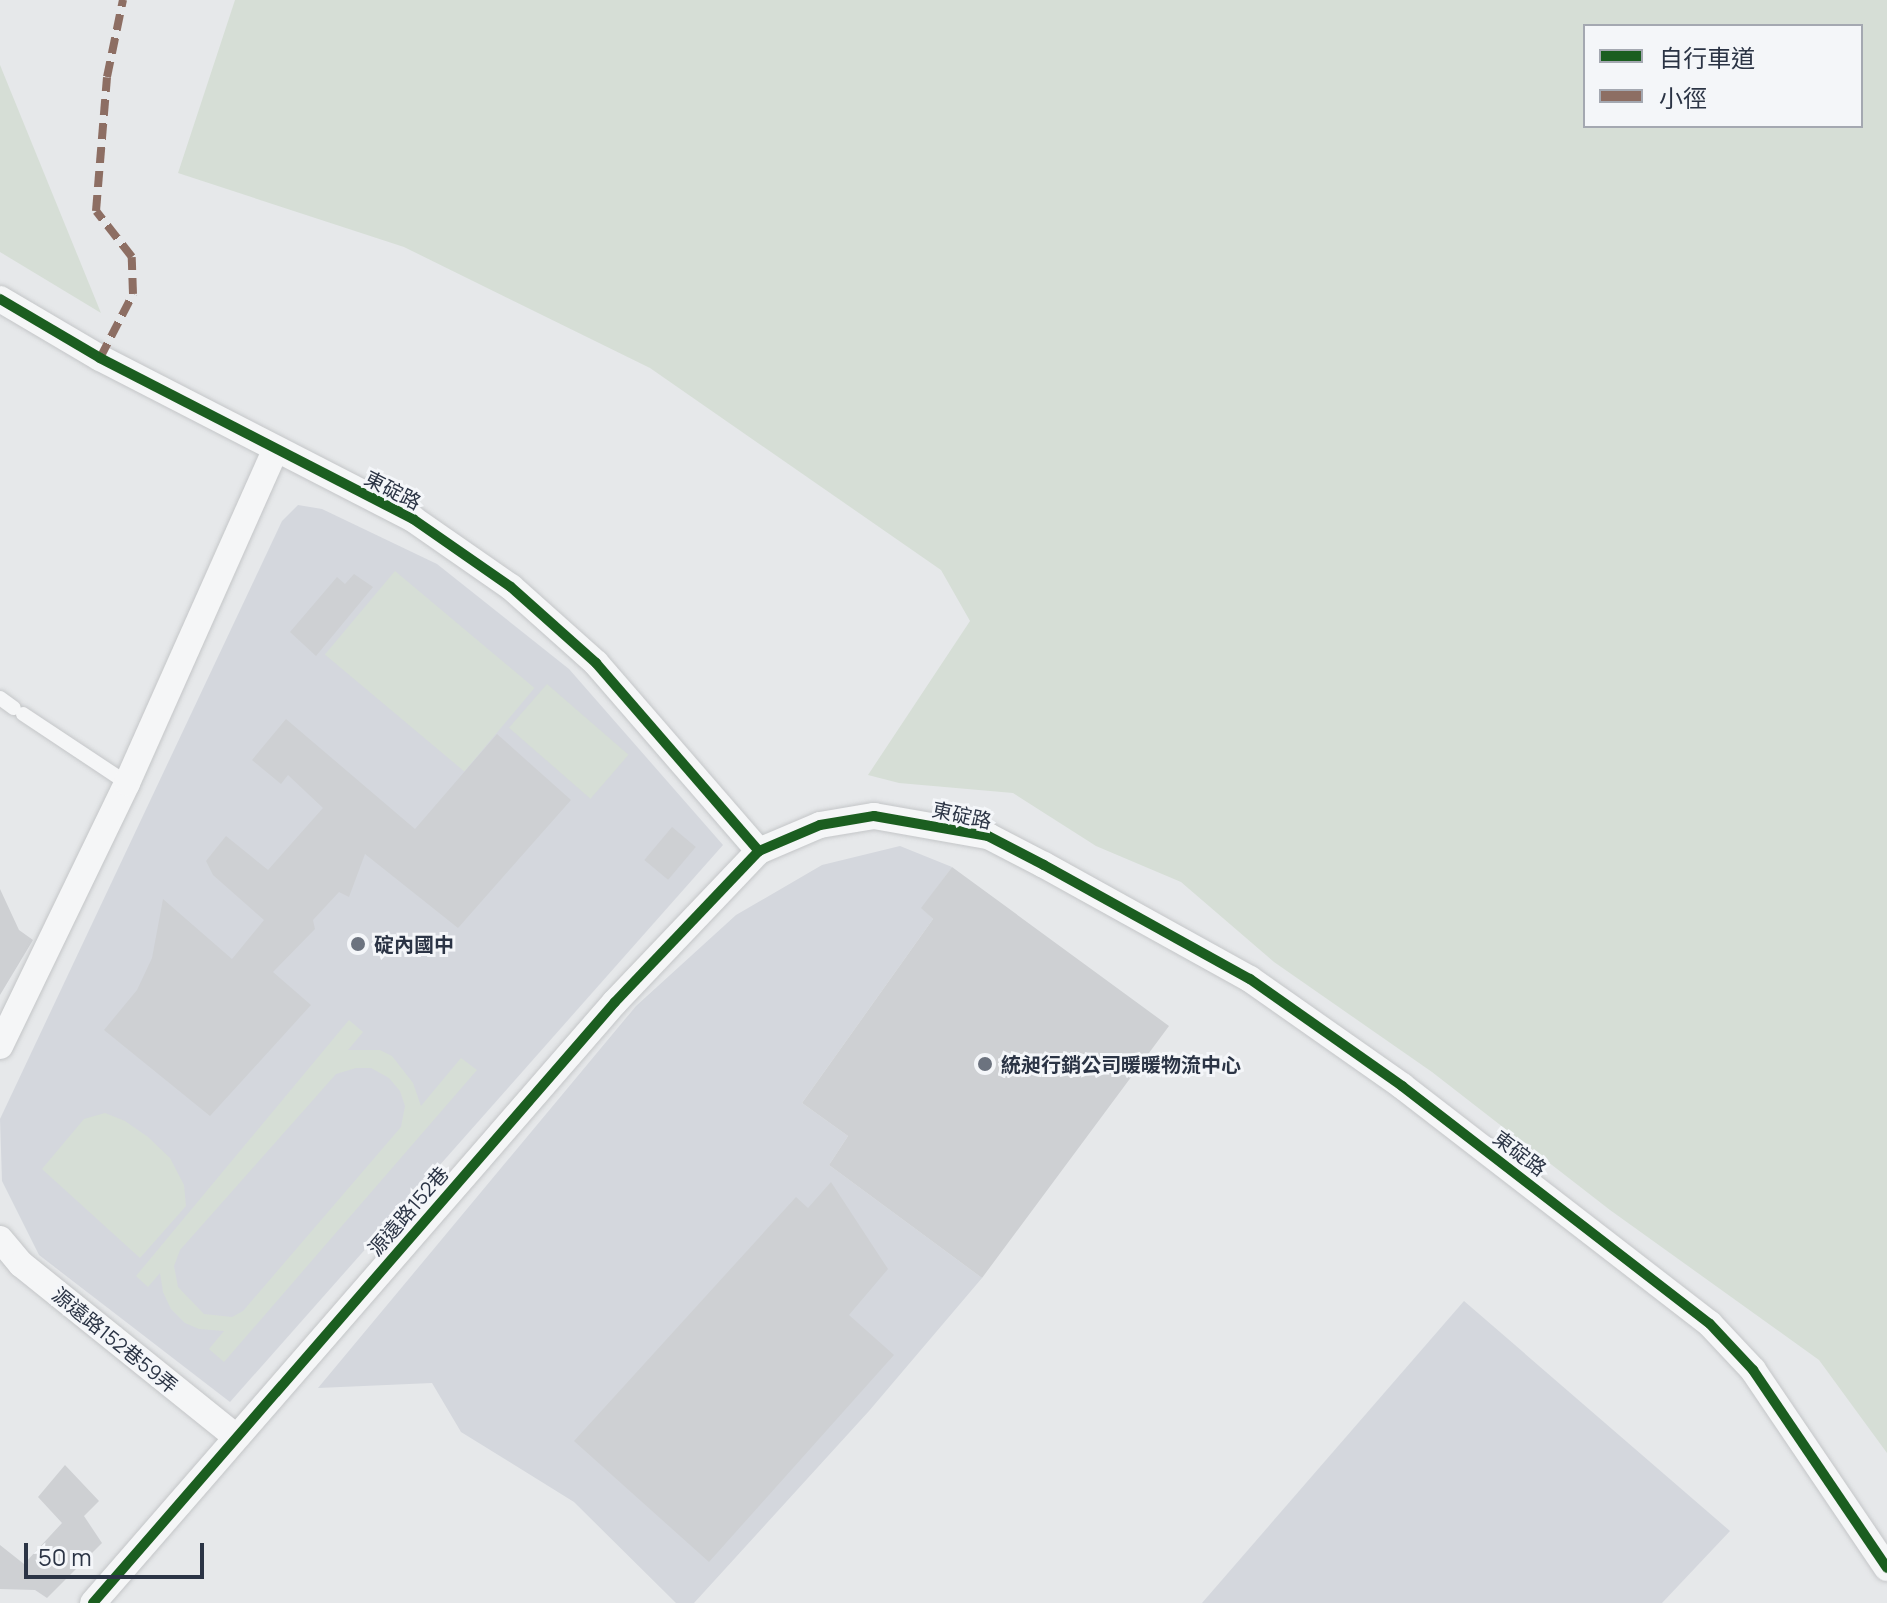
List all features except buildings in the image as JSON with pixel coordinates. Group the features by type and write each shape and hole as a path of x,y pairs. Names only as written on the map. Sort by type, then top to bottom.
{"street":[{"name":"東碇路","path":"0,299 100,358 275,451 413,519 549,618 596,663 759,851 820,825 874,816 988,836 1108,897 1250,979 1402,1086 1710,1324 1753,1370 1887,1568"},
{"path":"0,1046 127,783 275,451"},
{"name":"源遠路152巷","path":"93,1603 615,1002 759,851"},
{"name":"源遠路152巷59弄","path":"0,1239 21,1264 235,1436"}],"lane":[{"path":"0,698 127,783"}],"shaded area":[{"path":"235,0 1887,0 1887,1453 1819,1360 1610,1210 1432,1072 1274,962 1181,882 1096,846 1013,793 899,783 868,775 970,621 941,570 650,368 404,247 178,173"},
{"path":"0,65 101,313 0,252"},
{"name":"碇內國中","path":"298,505 322,509 437,564 569,669 723,845 230,1402 39,1255 2,1181 0,1119 282,521"},
{"path":"395,571 534,688 464,771 325,654"},
{"path":"547,684 629,755 590,799 509,728"},
{"path":"900,846 952,867 922,908 933,919 802,1103 848,1136 829,1165 982,1278 869,1411 694,1603 676,1603 574,1502 461,1432 432,1383 318,1388 636,1006 736,915 822,865"},
{"path":"349,1020 363,1032 348,1050 380,1050 392,1056 413,1083 421,1106 461,1058 477,1070 224,1362 209,1349 224,1331 199,1329 185,1323 171,1309 163,1292 160,1273 148,1287 136,1276","holes":["356,1068 371,1068 389,1078 400,1091 405,1106 401,1127 243,1311 232,1317 204,1314 178,1287 174,1266 180,1250 336,1074"]},
{"path":"105,1113 125,1121 148,1137 170,1158 184,1185 186,1206 140,1258 42,1169 84,1119"},
{"path":"1464,1301 1730,1531 1662,1603 1202,1603"}],"marked path":[{"path":"100,358 133,294 132,257 96,211 107,77 123,0"}],"cycle path":[{"path":"0,299 100,358 413,519 511,587 596,663 759,851"},
{"path":"93,1603 615,1002 759,851 820,825 874,816 988,836 1250,979 1402,1086 1710,1324 1753,1370 1887,1568"}],"place":[{"name":"碇內國中","path":"358,944"},
{"name":"統昶行銷公司暖暖物流中心","path":"985,1064"}]}
